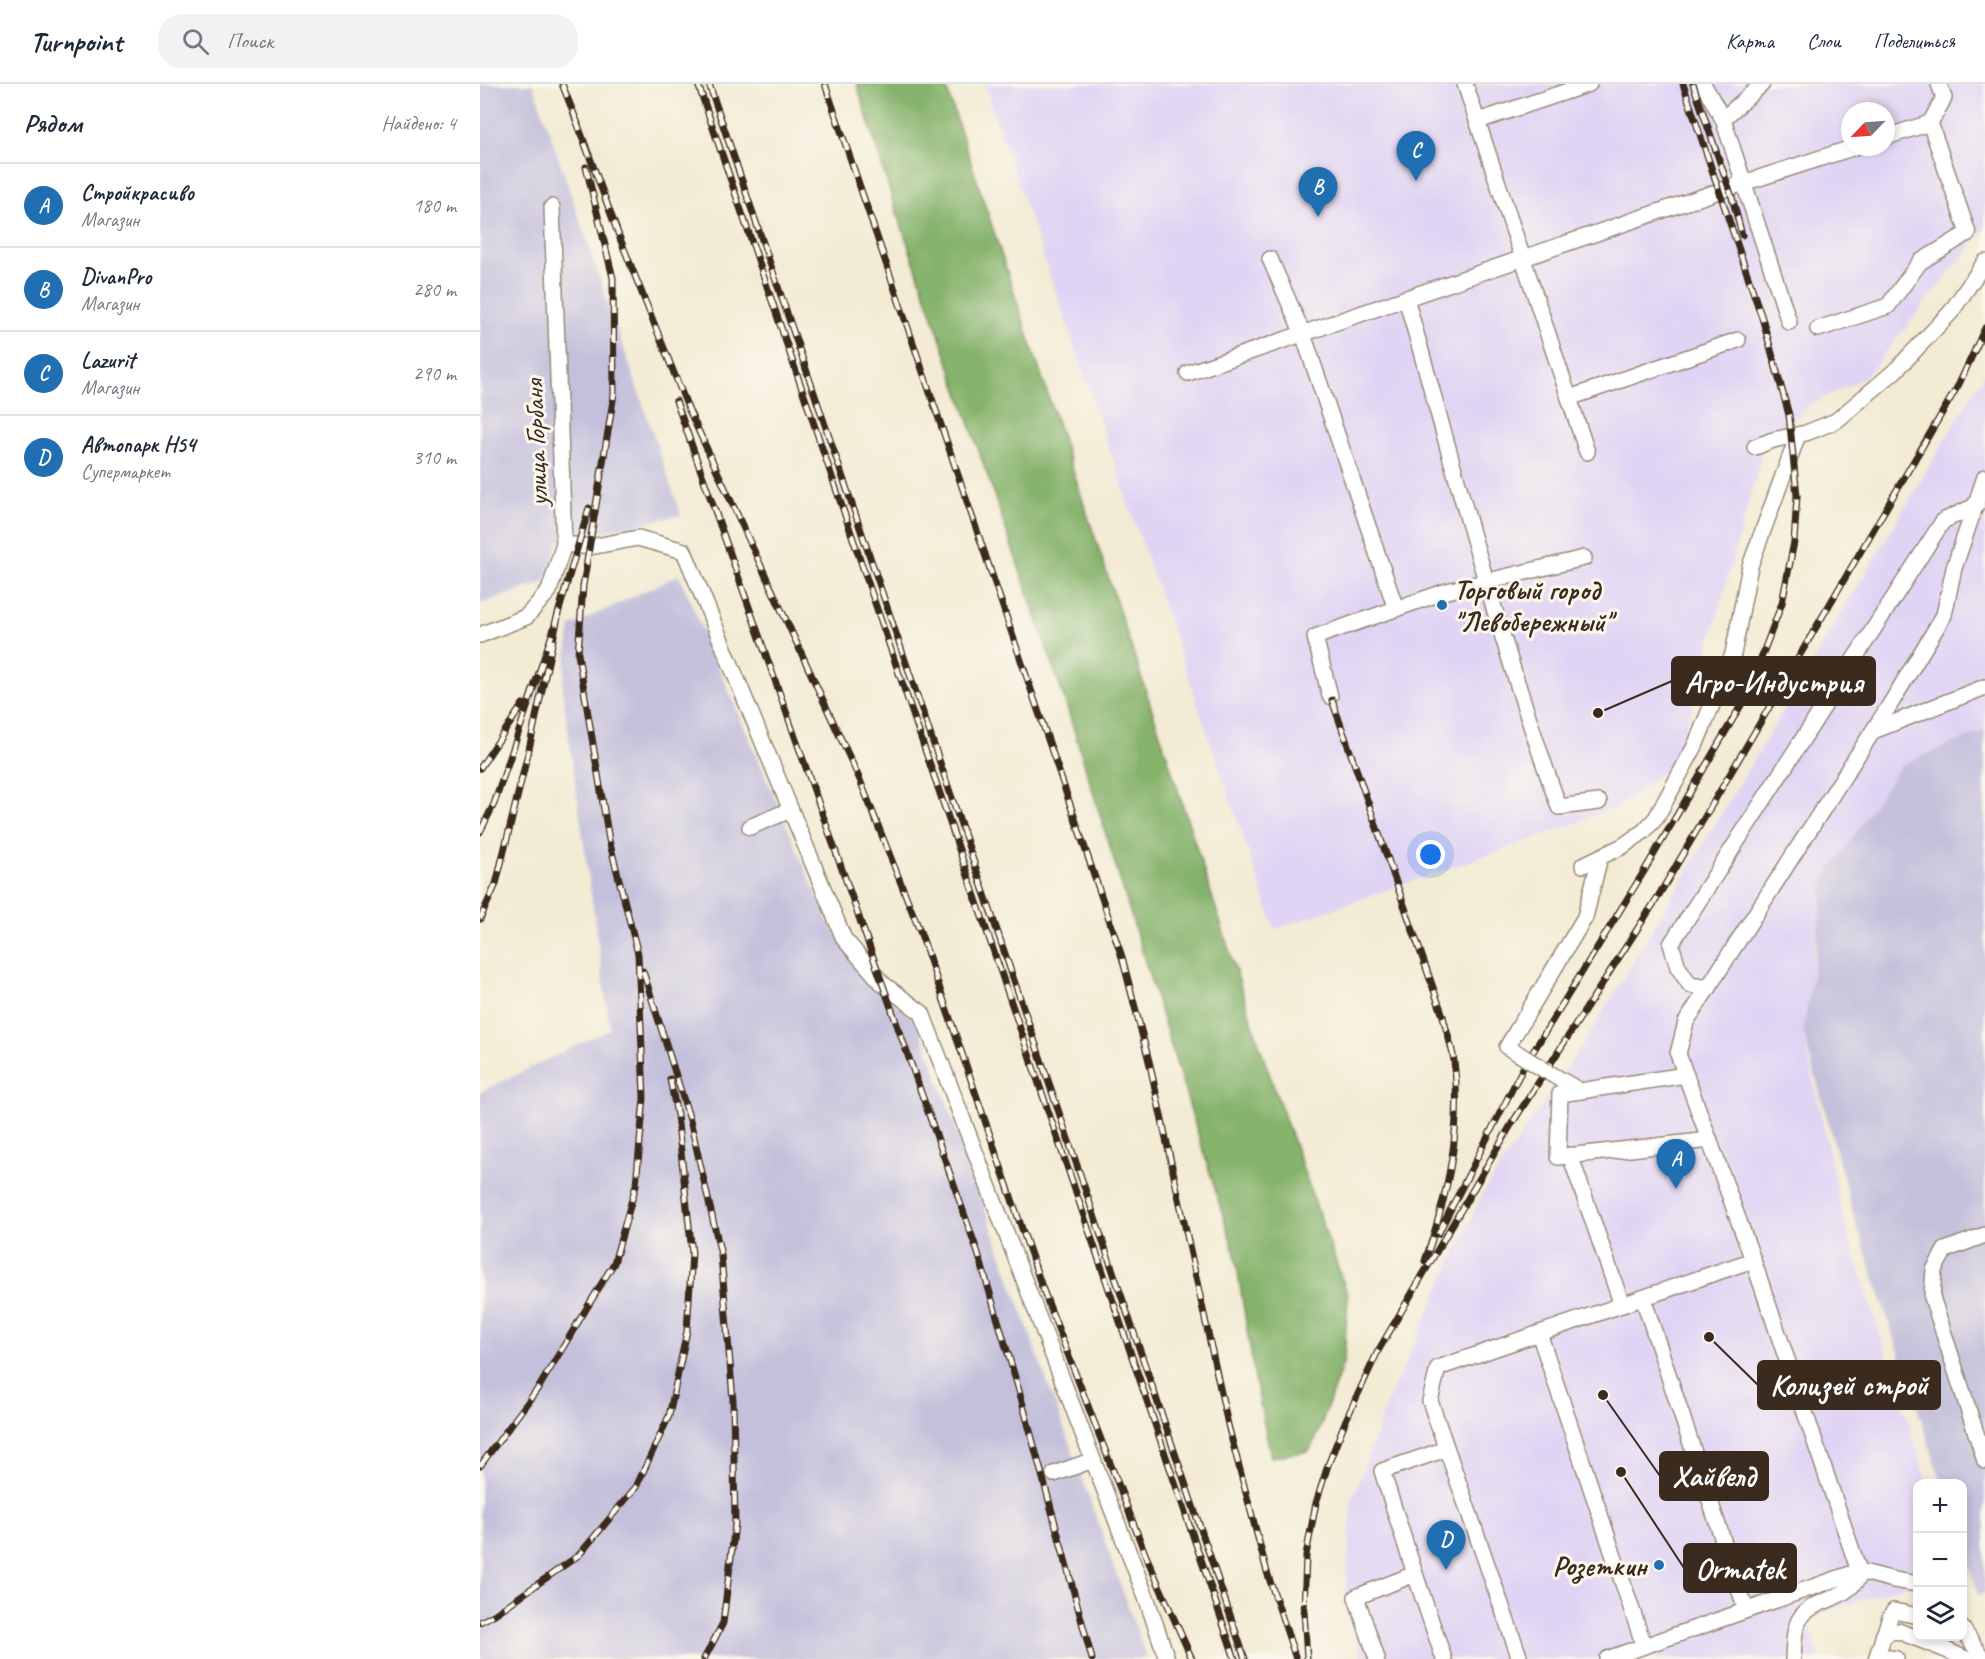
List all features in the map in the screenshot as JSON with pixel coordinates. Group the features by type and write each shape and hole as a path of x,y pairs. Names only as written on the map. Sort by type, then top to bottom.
{"lane":[{"path":"1466,84 1587,452"},
{"path":"1478,121 1589,84"},
{"path":"1702,84 1723,118 1789,322"},
{"path":"1723,118 1762,84"},
{"path":"1895,134 1930,123 1944,98 1939,84"},
{"path":"1818,329 1888,306 1920,262 1968,233 1930,123"},
{"path":"1188,373 1841,152"},
{"name":"улица Горбаня","path":"480,635 526,617 549,591 564,544 552,207"},
{"path":"1270,259 1303,333 1396,609"},
{"path":"1755,447 1836,421 1896,370 1951,312 1985,262"},
{"path":"1406,298 1486,582 1559,807 1599,802"},
{"path":"1569,398 1738,340"},
{"path":"1583,865 1623,846 1644,831 1656,818 1695,746 1733,654 1750,566 1798,435"},
{"path":"1792,1659 1800,1618 1808,1610 1844,1594 1859,1577 1859,1571 1753,1260 1678,1054 1686,1022 1873,731 1944,615 1954,568 1985,477"},
{"path":"1709,988 1690,985 1678,967 1671,944 1943,521 1977,505"},
{"path":"564,544 590,546 638,538 684,551 844,939 883,984 922,1013 1143,1589 1167,1659"},
{"path":"1330,696 1315,637 1447,591 1584,558"},
{"path":"1873,731 1985,687"},
{"path":"750,827 790,810"},
{"path":"1580,1091 1507,1047 1585,917 1600,856"},
{"path":"1686,1075 1560,1094 1558,1157 1710,1140"},
{"path":"1570,1155 1622,1305"},
{"path":"1985,1235 1945,1250 1934,1270 1932,1297 1985,1461"},
{"path":"1520,1659 1430,1401 1438,1368 1753,1260"},
{"path":"1643,1298 1746,1610"},
{"path":"1539,1333 1644,1646"},
{"path":"1444,1659 1383,1471 1446,1449"},
{"path":"1054,1474 1093,1460"},
{"path":"1607,1659 1859,1571 1913,1583"},
{"path":"1377,1659 1356,1597 1415,1574"},
{"path":"1876,1659 1894,1611 1913,1615"},
{"path":"1883,1636 1898,1631 1966,1659"},
{"path":"1967,1635 1983,1659"},
{"path":"1938,1641 1944,1649"},
{"path":"1927,1659 1934,1651 1944,1649"},
{"path":"1881,1659 1883,1657 1896,1659"}],"shaded area":[{"path":"480,84 533,84 681,515 559,541 545,582 480,604"},
{"name":"Торговый город \"Левобережный\"","path":"984,84 1983,84 1985,91 1985,229 1866,377 1810,405 1763,450 1677,760 1620,806 1536,838 1275,929"},
{"path":"1985,373 1985,730 1824,879 1803,1032 1844,1223 1927,1479 1913,1479 1913,1582 1806,1619 1821,1659 1363,1659 1345,1605 1352,1500 1388,1401 1483,1193 1596,1024"},
{"path":"679,575 829,924 868,980 918,1023 1147,1659 480,1659 480,1092 610,1029 562,689 571,626"},
{"path":"1985,730 1985,1593 1978,1595 1967,1559 1967,1479 1941,1479 1856,1223 1803,1032 1824,879 1901,765"}],"green space":[{"path":"857,84 945,84 1159,731 1264,1059 1348,1296 1344,1360 1317,1436 1309,1451 1271,1457 1255,1379 1235,1254 1066,704 893,201"}],"railway":[{"path":"562,84 578,124"},
{"path":"698,84 1235,1659"},
{"path":"709,84 1245,1659"},
{"path":"825,84 1122,957 1150,1065 1228,1425 1267,1572 1296,1659"},
{"path":"1438,1234 1523,1068 1643,873 1747,695 1782,603 1794,542 1797,496 1789,415 1763,321 1683,84"},
{"path":"1693,84 1732,197 1742,235"},
{"path":"575,117 619,236 688,408 860,780 921,934 1042,1287 1146,1556 1192,1659"},
{"path":"480,1466 539,1387 614,1263 636,1185 644,1098 638,954 609,840 578,654 583,586 614,394 613,278 586,167"},
{"path":"1307,1659 1304,1611 1306,1555 1316,1503 1345,1422 1378,1351 1511,1125 1656,900 1959,384 1985,328"},
{"path":"676,401 978,1253 1020,1394 1092,1659"},
{"path":"555,624 589,508"},
{"path":"480,832 494,804 558,617 496,884 480,919"},
{"path":"1332,700 1443,1016 1453,1055 1456,1086 1455,1137 1446,1188 1425,1261"},
{"path":"480,768 523,704"},
{"path":"643,971 690,1120 721,1255 733,1400 735,1524 723,1623 704,1659"},
{"path":"480,1622 579,1555 636,1487 669,1416 687,1331 692,1253 677,1115 670,1079"}],"place":[{"name":"Lazurit","path":"1416,181"},
{"name":"DivanPro","path":"1318,217"},
{"name":"Торговый город \"Левобережный\"","path":"1442,605"},
{"name":"Агро-Индустрия","path":"1598,713"},
{"name":"Стройкрасиво","path":"1676,1189"},
{"name":"Колизей строй","path":"1709,1337"},
{"name":"Хайвелд","path":"1603,1395"},
{"name":"Ormatek","path":"1621,1472"},
{"name":"Розеткин","path":"1659,1565"},
{"name":"Автопарк Н54","path":"1446,1570"}]}
